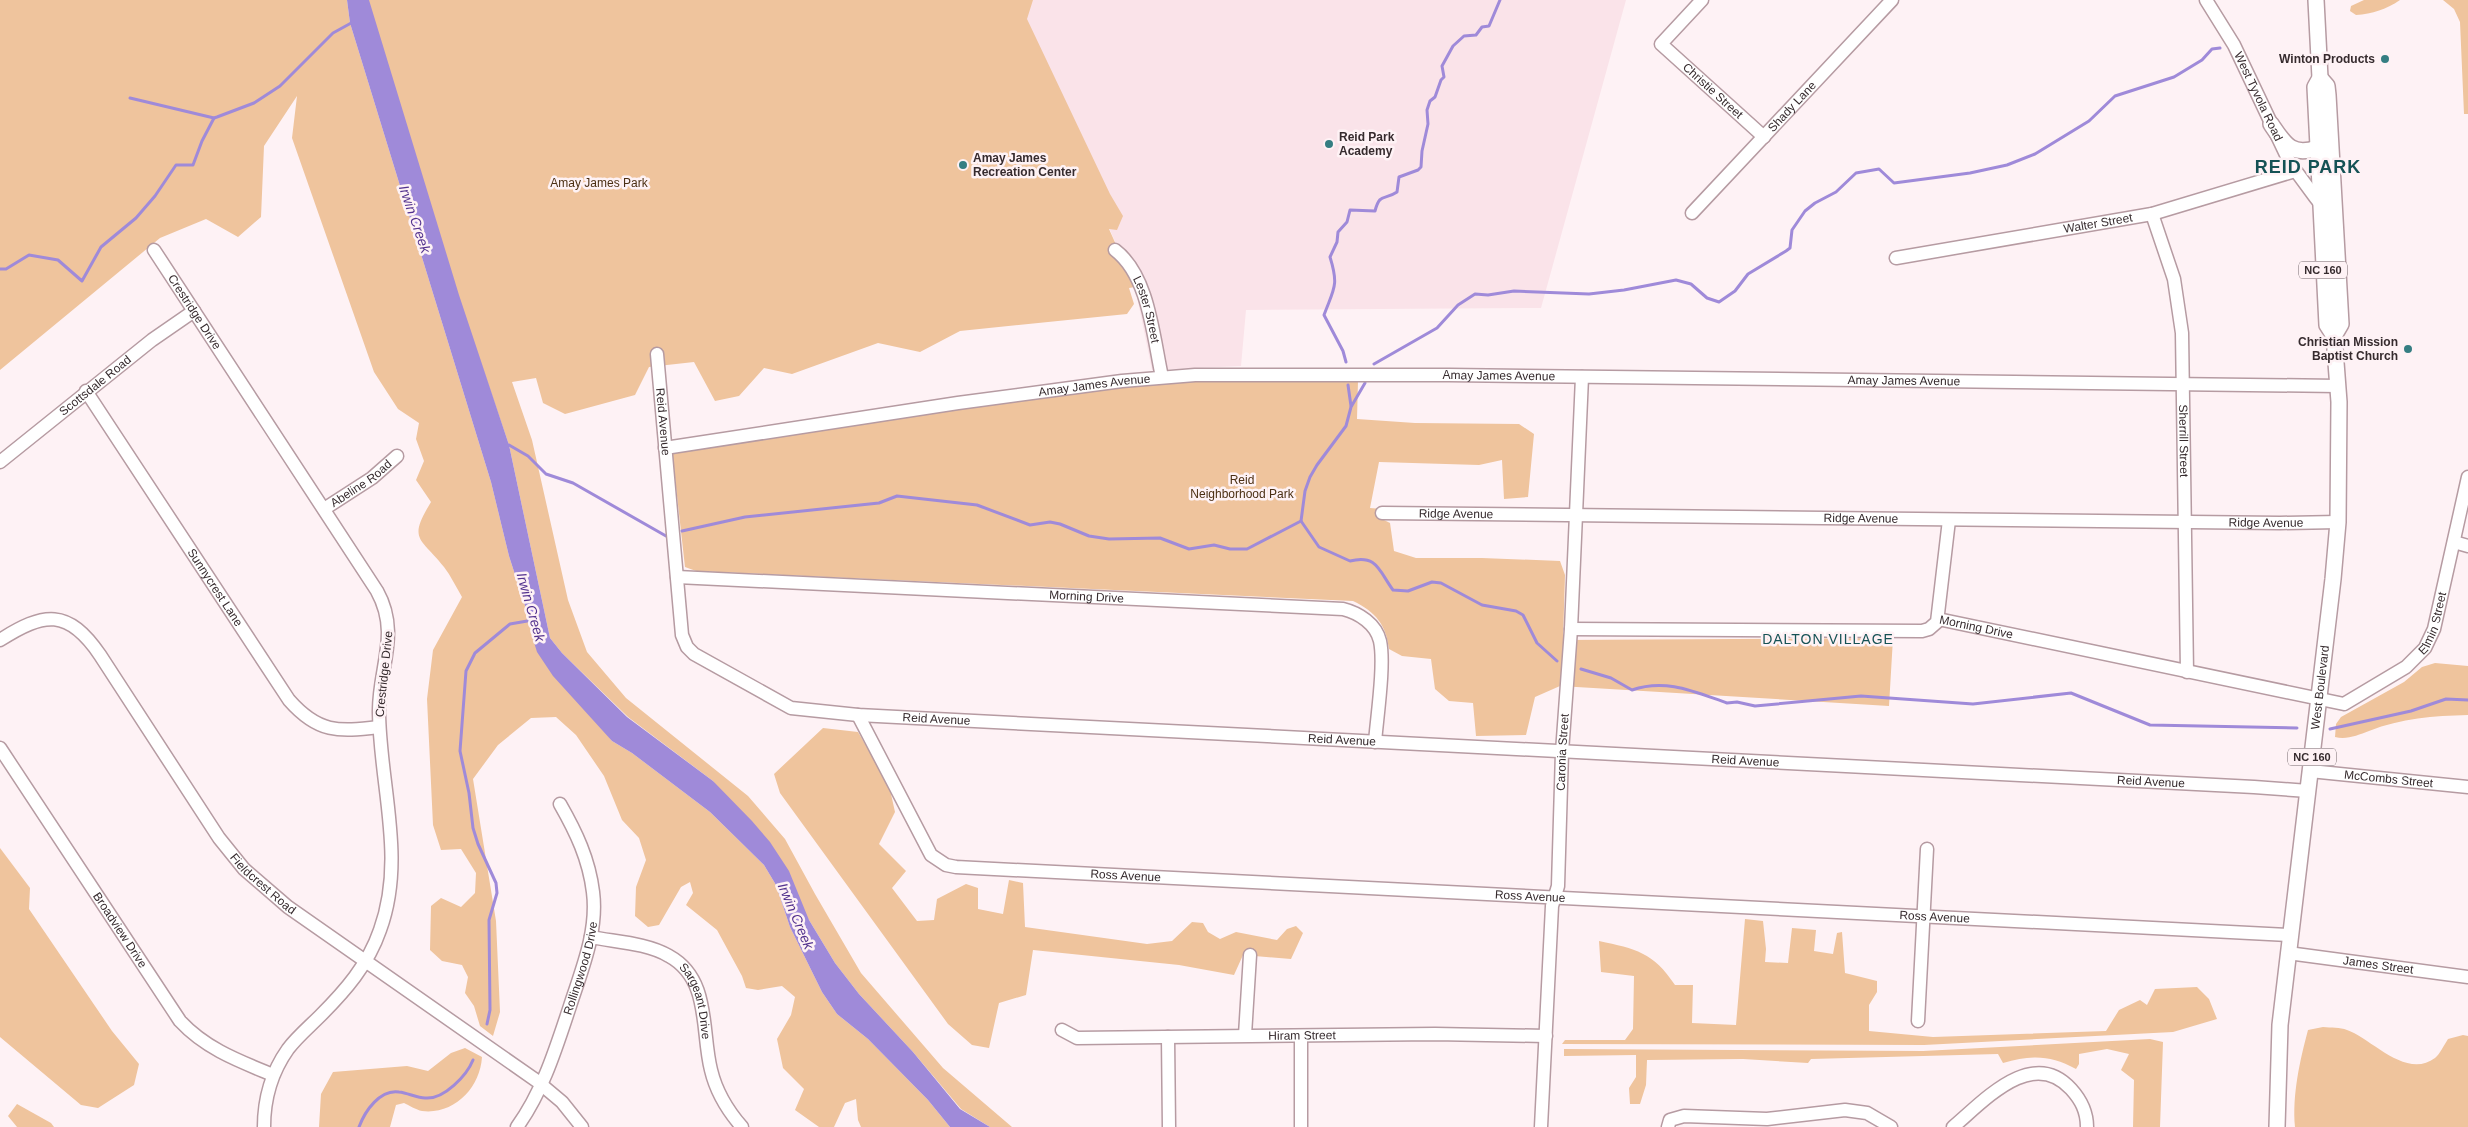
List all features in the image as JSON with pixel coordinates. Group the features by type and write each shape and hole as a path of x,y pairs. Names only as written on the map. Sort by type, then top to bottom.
{"main road":[{"name":"West Boulevard","path":"2276,1127 2278,1049 2338,522 2340,443 2338,386 2334,336 2327,325 2319,202 2315,87 2320,78 2316,0"},
{"name":"West Boulevard","path":"2320,78 2327,86 2335,205 2341,324 2334,336"},
{"path":"2271,124 2290,148 2303,152 2317,148"}],"street":[{"name":"Christie Street","path":"1702,0 1661,44 1764,137"},
{"name":"Shady Lane","path":"1692,213 1892,0"},
{"name":"West Tyvola Road","path":"2206,0 2234,45 2295,171 2319,202"},
{"name":"Walter Street","path":"1896,258 2152,214 2295,171"},
{"path":"2319,202 2335,205"},
{"name":"Sherrill Street","path":"2152,214 2179,298 2186,522 2187,672"},
{"name":"Crestridge Drive","path":"154,250 377,591 386,612 389,641 381,684 379,727 393,857 393,872 386,912 366,962 348,987 294,1042 273,1075 266,1100 264,1127"},
{"name":"Lester Street","path":"1115,250 1128,261 1138,278 1162,376"},
{"name":"Scottsdale Road","path":"0,462 86,391 152,340 194,311"},
{"name":"Reid Avenue","path":"657,354 682,635 688,648 694,654 790,708 858,715 2254,786 2308,791"},
{"name":"Amay James Avenue","path":"665,448 958,403 1162,376 1239,374 2338,386"},
{"name":"Caronia Street","path":"1541,1127 1552,906 1558,886 1562,752 1572,628 1582,377"},
{"name":"Sunnycrest Lane","path":"86,391 289,700 309,719 330,728 344,731 379,727"},
{"name":"Abeline Road","path":"324,509 372,478 397,456"},
{"name":"Elmin Street","path":"2319,700 2339,704 2348,702 2406,668 2426,648 2434,628 2468,477"},
{"name":"Ridge Avenue","path":"1382,513 1576,517 2338,522"},
{"path":"1938,619 1949,520"},
{"path":"2454,542 2468,546"},
{"name":"Morning Drive","path":"677,577 1343,609 1359,615 1371,624 1380,641 1381,656 1375,742"},
{"name":"Morning Drive","path":"1572,628 1914,632 1929,629 1938,619 2319,700"},
{"name":"Fieldcrest Road","path":"0,640 26,624 44,620 63,622 86,635 219,838 244,869 288,907 542,1085 562,1102 582,1127"},
{"name":"Ross Avenue","path":"858,715 931,855 946,865 2290,935"},
{"name":"Broadview Drive","path":"0,748 180,1021 201,1040 217,1051 273,1075"},
{"name":"McCombs Street","path":"2310,771 2468,787"},
{"name":"Rollingwood Drive","path":"517,1127 542,1085 591,936 594,903 590,871 580,840 560,804"},
{"path":"1918,1021 1928,848"},
{"name":"Sargeant Drive","path":"591,936 656,950 668,955 684,967 695,983 701,1001 707,1055 714,1082 723,1100 742,1127"},
{"name":"James Street","path":"2288,953 2468,977"},
{"path":"1245,1035 1250,955"},
{"name":"Hiram Street","path":"1062,1030 1077,1038 1435,1034 1546,1036"},
{"path":"1301,1036 1301,1127"},
{"path":"1168,1037 1169,1127"},
{"path":"1953,1127 2000,1087 2018,1076 2036,1073 2054,1076 2068,1085 2081,1100 2087,1118 2087,1127"},
{"path":"1668,1127 1670,1120 1684,1116 1767,1119 1845,1110 1867,1113 1891,1127"}],"shaded area":[{"name":"Reid Park Academy","path":"1009,0 1626,0 1541,308 1246,310 1241,366 1152,370 1135,287"}],"green space":[{"path":"0,0 347,0 350,23 491,482 509,556 530,621 533,639 612,741 632,753 710,812 764,865 776,885 790,927 822,992 837,1014 868,1039 928,1100 950,1127 861,1127 858,1120 856,1099 845,1103 834,1127 819,1127 795,1110 804,1089 783,1068 777,1039 791,1015 795,997 782,986 758,990 746,988 742,976 717,930 686,905 693,893 690,882 681,887 659,925 648,927 635,916 636,887 646,860 639,838 622,820 604,776 576,735 556,717 531,718 498,745 473,779 496,921 500,1012 493,1036 480,1026 474,1006 465,993 468,977 462,965 442,961 430,950 431,906 441,898 461,907 475,893 476,873 461,849 441,850 433,825 427,699 433,650 462,597 447,570 423,544 420,538 420,524 431,502 416,480 424,461 416,439 419,423 398,409 374,372 292,138 297,96 264,146 261,217 238,237 206,219 160,238 0,370"},
{"name":"Amay James Park","path":"357,0 1033,0 1027,19 1110,194 1123,216 1117,230 1109,229 1135,287 1129,288 1134,304 1127,314 960,331 920,352 878,343 792,374 764,368 739,396 715,401 694,362 649,367 635,395 565,414 543,403 536,378 512,382 532,440 568,600 587,652 626,698 748,796 785,839 861,973 943,1068 1012,1127 990,1127 961,1109 913,1052 859,994 835,963 809,920 713,781 628,717 562,653 550,638 509,445"},
{"path":"2364,0 2400,0 2368,14 2356,15 2350,11 2351,6"},
{"path":"2443,0 2468,0 2468,114 2464,114 2460,22 2454,9"},
{"name":"Reid Neighborhood Park","path":"1240,378 1358,381 1357,419 1415,423 1519,424 1534,434 1528,497 1504,499 1502,460 1479,465 1379,462 1370,508 1382,509 1382,519 1390,523 1394,551 1416,558 1560,561 1565,575 1563,640 1893,638 1889,706 1560,686 1535,697 1526,735 1476,736 1473,703 1449,701 1435,689 1431,659 1402,656 1389,649 1388,640 1378,620 1368,610 1353,601 696,571 685,567 672,451 960,407 1122,386"},
{"path":"2435,663 2468,666 2468,715 2406,720 2352,737 2335,737 2336,724 2341,717 2404,682 2422,667"},
{"path":"823,728 858,732 889,785 895,812 879,844 906,871 892,888 917,921 934,920 937,899 966,884 978,888 978,909 1003,914 1009,880 1023,883 1025,927 1147,944 1172,941 1192,922 1203,923 1208,932 1220,939 1236,932 1277,940 1287,929 1296,926 1303,933 1291,959 1243,955 1234,975 1179,965 1033,950 1026,995 999,1003 989,1048 972,1045 948,1024 780,793 774,774"},
{"path":"0,848 30,888 29,909 112,1031 139,1064 134,1085 98,1108 81,1105 0,1037"},
{"path":"1745,919 1763,921 1766,949 1765,962 1788,963 1792,928 1816,930 1814,951 1833,954 1837,933 1842,932 1845,973 1877,981 1877,992 1869,1005 1869,1031 1933,1037 2106,1031 2119,1010 2140,1000 2147,1005 2155,989 2197,987 2209,999 2217,1019 2173,1032 1924,1045 1562,1044 1565,1040 1625,1040 1633,1029 1634,976 1601,972 1599,941 1643,954 1659,965 1675,985 1693,985 1692,1023 1736,1025"},
{"path":"2323,1027 2347,1030 2389,1055 2412,1064 2424,1063 2435,1058 2448,1039 2463,1035 2468,1036 2468,1127 2295,1127 2296,1090 2308,1030"},
{"path":"2150,1039 2163,1042 2160,1127 2133,1127 2134,1080 2121,1070 2129,1054 2107,1049 2079,1054 2079,1064 2076,1069 2058,1061 2041,1058 2003,1063 1998,1054 1811,1059 1808,1063 1743,1059 1647,1060 1646,1085 1640,1104 1630,1104 1629,1088 1636,1077 1636,1055 1564,1056 1564,1049 1923,1051"},
{"path":"465,1048 482,1057 480,1068 471,1089 455,1104 445,1109 434,1111 422,1111 404,1103 396,1105 390,1127 319,1127 321,1094 333,1072 407,1066 428,1071 451,1053"},
{"path":"17,1104 51,1123 54,1127 17,1127 8,1116"}],"water":[{"name":"Irwin Creek","path":"347,0 369,0 459,295 509,445 550,638 562,653 627,717 713,781 752,821 770,842 789,871 809,920 835,963 859,994 913,1052 960,1109 990,1127 950,1127 928,1100 868,1039 837,1014 822,992 790,927 776,885 764,865 710,812 632,753 612,741 553,676 537,652 530,621 509,556 491,482 350,23"}],"waterway":[{"path":"1346,362 1343,351 1324,315 1334,287 1335,281 1330,257 1337,242 1338,232 1347,222 1350,210 1375,211 1381,199 1397,192 1399,177 1421,167 1422,151 1428,124 1427,110 1444,77 1442,66 1453,46 1464,36 1476,35 1482,27 1489,26 1500,0"},
{"path":"130,98 214,118 217,117 254,103 280,86 333,33 353,22"},
{"path":"1374,364 1437,328 1458,305 1475,294 1488,295 1514,291 1589,294 1624,290 1676,280 1691,284 1707,298 1719,302 1735,291 1748,274 1790,248 1792,230 1805,211 1815,203 1836,192 1856,173 1879,169 1894,183 1970,173 2007,165 2035,154 2089,121 2115,96 2174,77 2202,60 2212,49 2220,48"},
{"path":"0,269 6,269 29,255 58,260 82,281 101,247 136,218 155,196 176,165 193,165 202,141 214,118"},
{"path":"1365,383 1351,407 1346,426 1310,477 1305,491 1301,521 1319,547 1350,561 1359,559 1372,562 1393,590 1408,591 1432,582 1441,583 1482,605 1516,611 1523,615 1537,643 1557,661"},
{"path":"1348,385 1351,406"},
{"path":"505,446 509,445 528,456 546,474 573,483 666,536"},
{"path":"682,531 745,517 879,503 897,496 977,505 1030,525 1050,522 1089,536 1109,539 1160,538 1189,549 1214,545 1230,549 1247,549 1301,521"},
{"name":"Irwin Creek","path":"487,1024 490,1010 489,920 497,893 496,883 478,844 473,828 469,793 460,751 466,671 475,653 510,624 533,620"},
{"path":"1581,669 1611,678 1632,690 1657,685 1669,686 1692,691 1727,703 1737,702 1755,706 1861,696 1973,704 2071,693 2150,725 2297,728"},
{"path":"2330,729 2411,711 2446,699 2468,700"},
{"path":"359,1127 369,1108 386,1094 399,1092 425,1098 440,1095 466,1073 473,1060"}],"place":[{"name":"Winton Products","path":"2385,59"},
{"name":"Reid Park Academy","path":"1329,144"},
{"name":"Amay James Recreation Center","path":"963,165"},
{"name":"Christian Mission Baptist Church","path":"2408,349"}],"district":[{"name":"REID PARK","path":"2308,167"},
{"name":"DALTON VILLAGE","path":"1828,639"}]}
